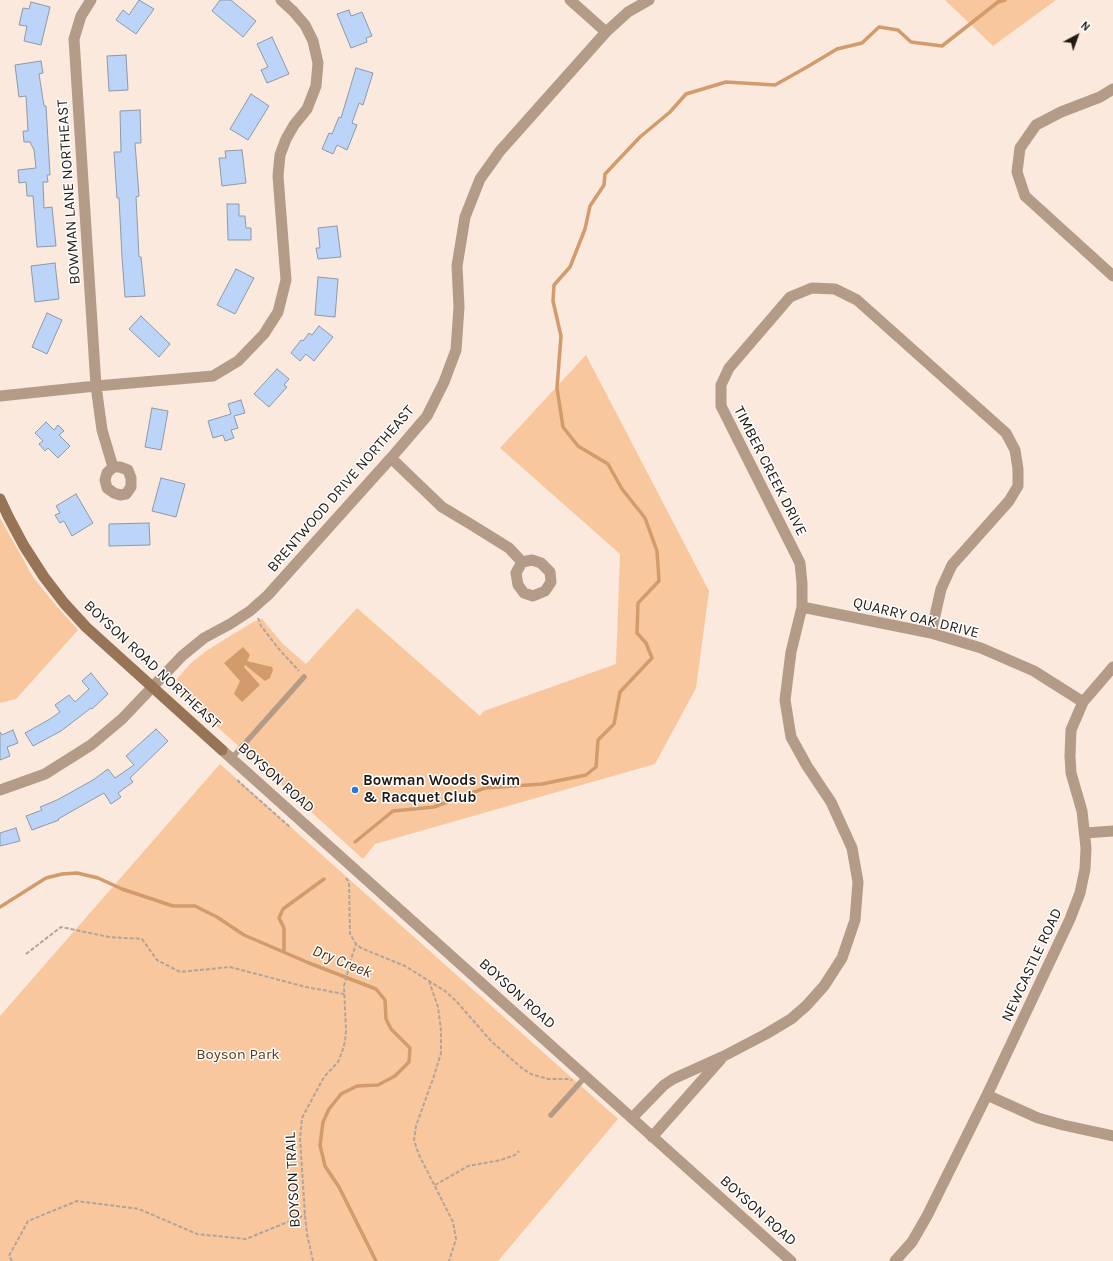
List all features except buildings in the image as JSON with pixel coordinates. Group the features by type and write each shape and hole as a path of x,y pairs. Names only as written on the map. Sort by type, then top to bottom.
{"main road":[{"name":"BOYSON ROAD NORTHEAST","path":"0,499 24,546 44,577 64,603 86,627 222,750"}],"street":[{"name":"BOWMAN LANE NORTHEAST","path":"90,0 81,16 74,39 96,386 102,430 113,467"},
{"path":"0,396 213,376 238,361 264,334 278,312 286,280 278,176 280,155 286,139 294,125 308,109 316,86 318,63 313,41 305,25 281,0"},
{"path":"570,0 606,32"},
{"name":"BRENTWOOD DRIVE NORTHEAST","path":"0,790 45,774 91,745 122,719 182,656 204,638 230,624 268,595 427,416 444,382 456,350 459,307 457,266 465,217 480,179 500,152 606,32 628,12 649,0"},
{"path":"1113,89 1100,97 1062,112 1036,125 1020,148 1017,172 1025,196 1113,276"},
{"name":"TIMBER CREEK DRIVE","path":"632,1118 664,1085 672,1079 724,1056 766,1034 791,1019 806,1006 824,986 842,958 855,920 858,882 852,848 831,802 807,766 791,737 785,700 791,652 802,607 800,563 721,406 721,385 729,368 790,297 812,288 835,289 857,300 1006,433 1015,450 1018,469 1018,486 1009,501 952,565 941,588 931,633"},
{"path":"391,458 442,507 509,548 522,562"},
{"name":"QUARRY OAK DRIVE","path":"802,607 931,633 981,648 1034,671 1083,702"},
{"name":"NEWCASTLE ROAD","path":"895,1261 912,1242 927,1216 987,1095 1070,919 1080,892 1085,869 1086,848 1082,811 1071,773 1071,730 1083,702 1113,667"},
{"name":"BOYSON ROAD","path":"222,750 791,1261"},
{"path":"1085,834 1113,831"},
{"name":"TIMBER CREEK DRIVE","path":"652,1136 724,1056"},
{"path":"987,1095 1038,1118 1078,1129 1113,1136"}],"lane":[{"path":"231,759 304,677"},
{"path":"551,1115 586,1076"}],"path":[{"path":"254,607 261,626 304,677"},
{"path":"246,772 238,781 295,832"},
{"path":"341,873 349,882 350,934 356,944 361,948 405,966 451,996 488,1038 523,1069 531,1074 548,1079 571,1080 578,1085"},
{"path":"26,954 61,926 109,937 142,939 157,960 180,972 230,967 306,987 344,994"},
{"name":"BOYSON TRAIL","path":"313,1261 313,1255 307,1234 305,1215 300,1139 302,1118 324,1077 338,1062 342,1052 346,1031 344,994 345,982 356,944"},
{"path":"429,981 438,1007 441,1030 440,1053 435,1073 416,1126 414,1140 419,1155 454,1222 456,1239 449,1261"},
{"path":"435,1185 468,1166 501,1160 515,1155 519,1151"},
{"path":"12,1261 9,1256 28,1221 77,1201 139,1209 196,1234 246,1239 305,1215"}],"green space":[{"path":"945,0 1056,0 993,46"},
{"path":"586,355 709,591 696,688 655,764 375,844 363,859 180,693 176,680 190,664 206,651 253,622 262,619 283,644 306,664 357,608 480,716 484,711 616,664 620,554 500,448"},
{"path":"0,518 33,577 78,630 16,699 0,703"},
{"name":"Boyson Park","path":"220,764 618,1119 498,1261 0,1261 0,1016"}],"shaded area":[{"path":"243,647 250,655 247,661 272,667 273,670 270,678 265,681 245,665 244,667 260,685 242,702 234,694 240,681 224,663"}],"waterway":[{"path":"355,842 393,811 434,807 485,788 542,784 586,775 596,767 598,740 614,724 620,692 652,658 646,643 637,633 638,603 659,581 657,551 645,518 622,489 608,464 578,446 563,427 557,388 561,336 553,301 554,285 570,267 585,229 590,206 604,185 605,174 640,137 670,112 686,94 726,82 775,85 837,49 862,43 879,27 898,30 911,42 942,46 998,2 1005,0"},
{"name":"Dry Creek","path":"0,907 46,878 62,874 77,873 98,878 122,889 173,906 195,906 217,917 244,935 309,963 376,989 385,1000 386,1019 391,1029 410,1048 409,1062 395,1076 378,1085 357,1086 341,1094 329,1109 323,1122 320,1145 325,1166 339,1187 376,1261"},
{"path":"284,951 284,928 279,918 283,909 324,879"}],"place":[{"name":"Bowman Woods Swim & Racquet Club","path":"355,790"}]}
